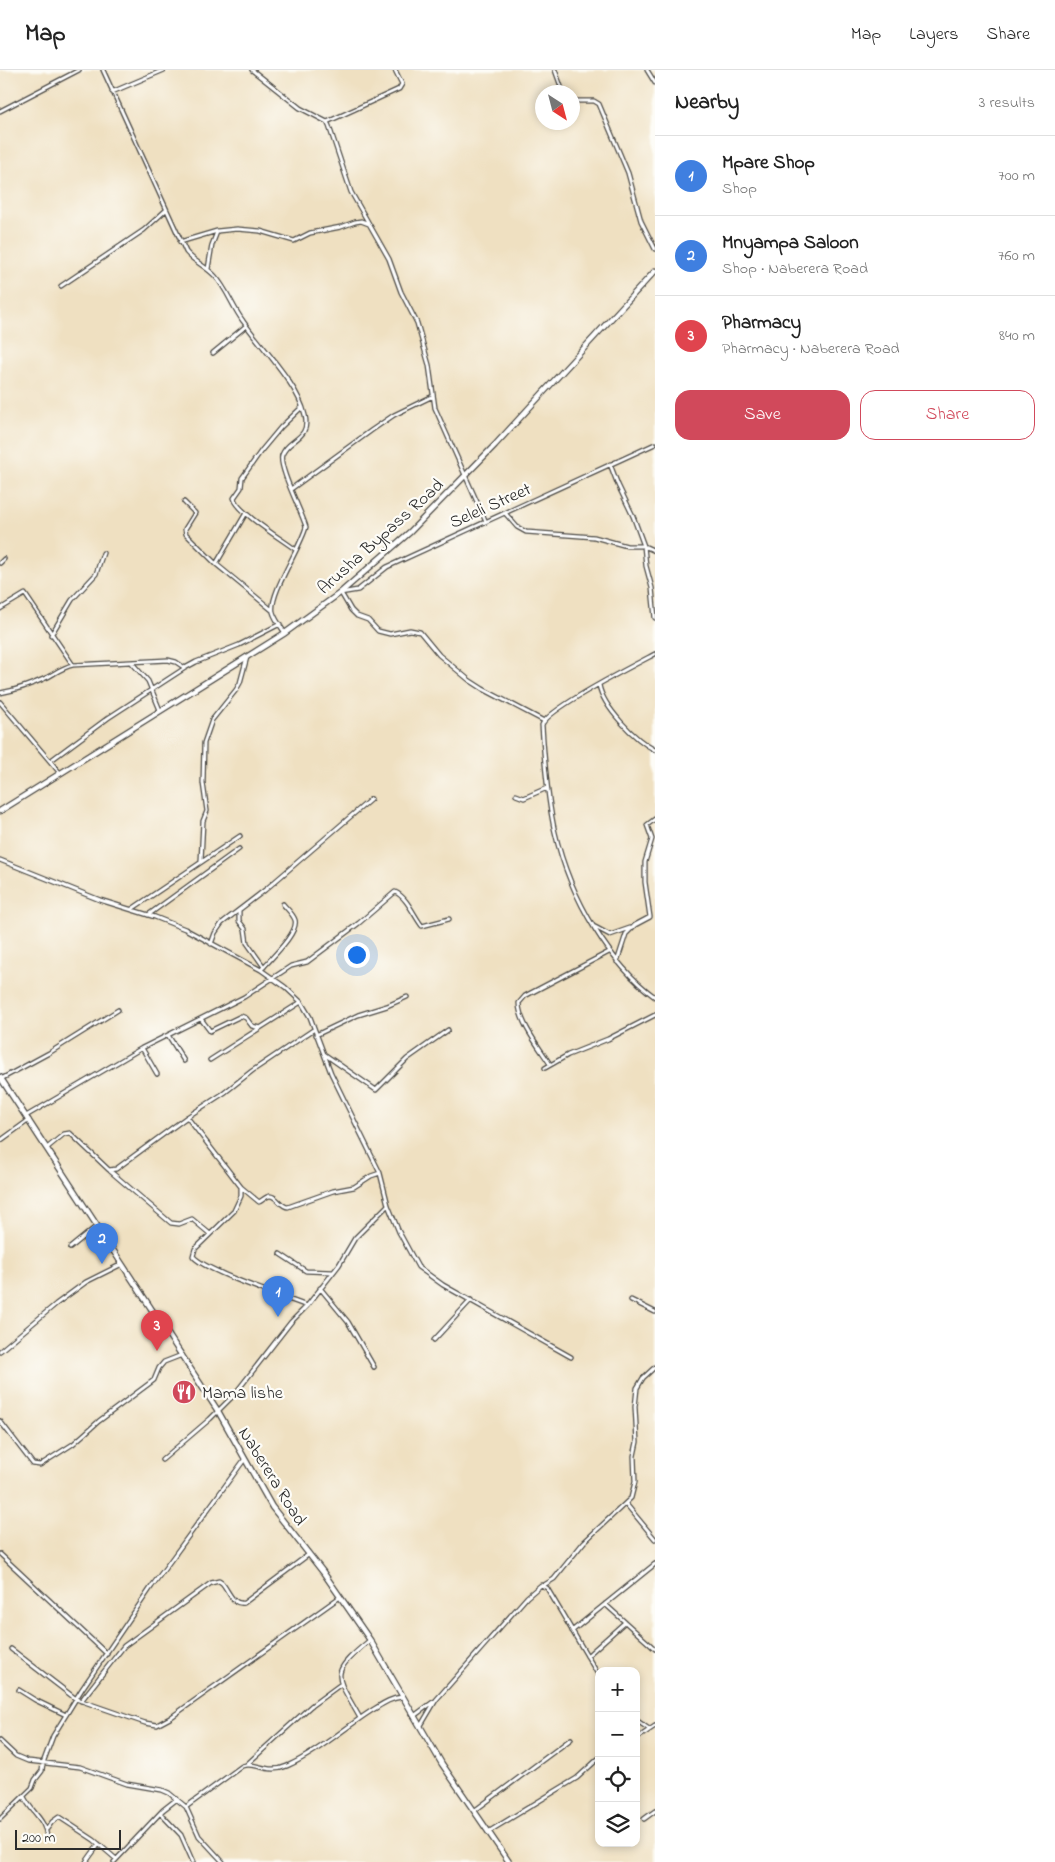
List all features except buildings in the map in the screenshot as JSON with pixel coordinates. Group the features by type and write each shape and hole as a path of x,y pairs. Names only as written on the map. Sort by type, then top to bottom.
{"street":[{"path":"0,111 79,70"},
{"path":"103,70 180,242 192,260 208,269 223,286 246,326 286,378 302,407 306,420 305,431 286,450 282,457 284,471 306,527 278,591 273,611"},
{"path":"112,92 164,70"},
{"path":"252,70 300,108 326,122 331,130 351,192 389,259 400,292 417,323 429,365 435,408 486,522"},
{"path":"326,122 399,89 402,84 395,70"},
{"path":"555,70 560,85"},
{"path":"647,70 655,83"},
{"path":"580,101 594,101 599,104 628,173 641,221 655,249"},
{"path":"61,286 146,229 156,217 166,210"},
{"path":"180,242 217,231 237,229 272,234 292,241 310,233 341,227 355,222 361,221 370,225"},
{"path":"208,269 212,245 217,231"},
{"name":"Arusha Bypass Road","path":"0,811 285,633 341,593 410,532 466,475 655,271"},
{"path":"213,353 246,326"},
{"path":"291,489 394,415 432,396"},
{"path":"296,550 246,514 234,500 241,486 242,478 270,440 302,407"},
{"name":"Seleli Street","path":"341,593 356,591 388,567 655,444"},
{"path":"610,464 644,546 646,566 652,588 655,618"},
{"path":"184,502 195,513 185,529 186,533 216,564 273,611 285,633"},
{"path":"505,513 517,527 526,532 594,537 627,546 644,546 655,551"},
{"path":"216,564 246,514"},
{"path":"51,635 72,600 96,574 103,553"},
{"path":"0,563 4,559"},
{"path":"341,593 351,610 358,616 368,620 378,631 390,634 410,630 420,632 440,655 469,680 544,720"},
{"path":"0,609 25,594 73,665"},
{"path":"50,761 108,718 185,668 239,645 280,624"},
{"path":"655,654 564,705 544,720 542,725 547,788 558,851 577,898 609,952 617,962 655,997"},
{"path":"201,861 203,821 207,811 203,783 204,743 212,720 240,683 248,656"},
{"path":"0,693 20,688 73,665 168,660 176,662 185,668"},
{"path":"132,663 148,681 160,710"},
{"path":"599,684 602,695 621,722 644,744 655,750"},
{"path":"0,702 60,772"},
{"path":"516,795 526,797 547,788"},
{"path":"211,944 218,928 371,799"},
{"path":"594,927 613,935 650,917 645,862 652,840 647,824 655,819"},
{"path":"131,910 240,836"},
{"path":"148,915 239,849"},
{"path":"0,860 100,900 185,929 211,944 262,968 274,978 301,1002 310,1017 323,1054 380,1173 388,1205 399,1232 418,1266 443,1285 571,1357"},
{"path":"0,1141 28,1118 142,1048 256,991 291,966 307,962 360,923 395,892 410,908 422,926 449,919"},
{"path":"262,968 295,930 296,921 283,904"},
{"path":"239,910 239,921 245,930 247,943 262,968"},
{"path":"617,962 626,934 635,925"},
{"path":"550,1064 523,1021 519,1003 526,996 609,952"},
{"path":"316,1035 358,1015 387,1006 407,997"},
{"path":"210,1060 301,1002"},
{"path":"1,1078 49,1053 118,1010"},
{"path":"545,1068 655,1015"},
{"path":"201,1019 209,1031 241,1016 246,1018 252,1026 260,1028"},
{"path":"110,1170 116,1170 187,1117 314,1030"},
{"path":"323,1054 376,1090 407,1060 448,1030"},
{"path":"168,1035 184,1061"},
{"path":"142,1048 157,1074"},
{"name":"Naberera Road","path":"1,1078 218,1411 272,1507 341,1596 370,1640 413,1716 474,1812 510,1862"},
{"path":"187,1117 241,1187 258,1202 272,1196 284,1207 288,1208 333,1191 354,1187 371,1176 380,1173"},
{"path":"48,1148 64,1134 70,1133 171,1223 179,1224 192,1219 210,1234"},
{"path":"241,1187 241,1196 234,1211 193,1252 192,1256 222,1273 307,1306"},
{"path":"162,1460 234,1395 291,1322 307,1306 334,1272 355,1238 388,1205"},
{"path":"70,1248 98,1226"},
{"path":"280,1254 306,1271 334,1272"},
{"path":"0,1351 56,1304 86,1282 123,1264"},
{"path":"320,1288 348,1322 374,1367"},
{"path":"434,1340 471,1300"},
{"path":"631,1300 655,1312"},
{"path":"0,1420 33,1464 40,1465 73,1444 154,1380 159,1368 165,1361 182,1355"},
{"path":"420,1727 436,1700 527,1597 538,1587 554,1579 584,1542 631,1498 635,1482 635,1407 637,1388 643,1378 655,1367"},
{"path":"0,1819 24,1797 41,1774 53,1736 76,1699 152,1586 244,1460"},
{"path":"626,1504 655,1539"},
{"path":"0,1554 107,1654"},
{"path":"81,1701 117,1652 130,1640 211,1583 219,1581 234,1602 244,1604 308,1555"},
{"path":"572,1630 655,1564"},
{"path":"543,1586 547,1588 595,1669"},
{"path":"11,1649 76,1699 145,1723 158,1725 341,1596"},
{"path":"606,1604 655,1649"},
{"path":"588,1656 625,1622"},
{"path":"360,1718 341,1684 339,1674 342,1666 370,1640"},
{"path":"186,1807 246,1765 311,1706 341,1684"},
{"path":"19,1690 66,1715"},
{"path":"246,1765 272,1770 281,1769 310,1754 360,1718 391,1699 402,1697"},
{"path":"413,1716 436,1700"},
{"path":"640,1723 649,1729"},
{"path":"640,1736 655,1726"},
{"path":"474,1812 570,1739"},
{"path":"0,1741 22,1760 80,1767 126,1784 162,1790 186,1807 199,1836 210,1851 222,1862"},
{"path":"488,1832 572,1781 595,1761"},
{"path":"24,1797 47,1829"},
{"path":"47,1838 47,1829 59,1817 99,1844 115,1861 160,1813 177,1799"},
{"path":"644,1819 655,1811"},
{"path":"160,1813 180,1835 193,1862"},
{"path":"89,1861 99,1844"}],"place":[{"name":"Mnyampa Saloon","path":"102,1264"},
{"name":"Mpare Shop","path":"278,1317"},
{"name":"Pharmacy","path":"157,1351"},
{"name":"Mama lishe","path":"184,1392"}]}
